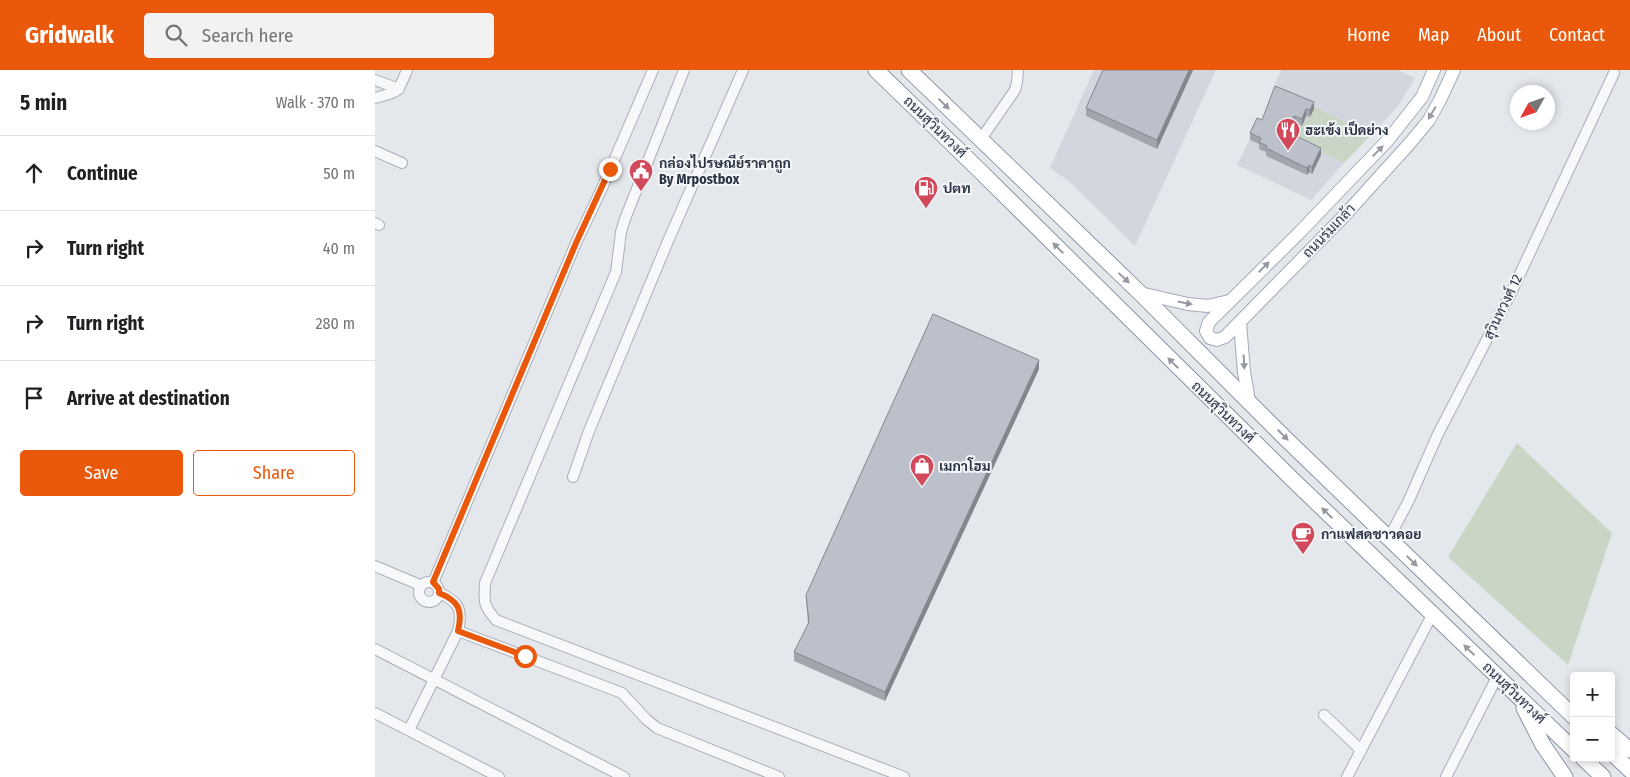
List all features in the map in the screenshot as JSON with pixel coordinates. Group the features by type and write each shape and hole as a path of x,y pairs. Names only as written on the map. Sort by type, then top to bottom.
{"highway":[{"name":"ถนนสุวินทวงศ์","path":"875,70 1292,479 1570,746"},
{"name":"ถนนสุวินทวงศ์","path":"909,70 1570,713"},
{"path":"1520,666 1570,700"},
{"path":"1517,696 1543,745 1565,777"},
{"path":"1615,737 1630,750"},
{"path":"1615,756 1630,770"},
{"path":"1587,762 1603,777"}],"main road":[{"name":"ถนนร่มเกล้า","path":"1435,70 1417,104 1388,140 1207,325 1207,334 1213,340 1220,340 1240,323 1344,216 1410,143 1429,120 1454,70"},
{"path":"1140,293 1188,304 1208,306 1229,301"},
{"path":"1240,323 1244,372 1249,401"}],"street":[{"path":"375,98 393,93 399,89 407,70"},
{"path":"433,582 576,243 653,70"},
{"path":"683,70 625,219 621,232 616,272 485,583 484,601 487,610 496,620 904,777"},
{"path":"573,477 589,431 668,241 743,70"},
{"path":"981,139 1015,90 1018,70"},
{"name":"สุวินทวงศ์ 12","path":"1389,538 1409,500 1438,434 1511,293 1613,73"},
{"path":"375,80 399,89"},
{"path":"375,151 402,163"},
{"path":"375,566 420,585 426,582 433,582 439,589 437,598 434,601 425,602 418,594 420,585"},
{"path":"409,730 458,631 461,619 457,605 449,597 439,593"},
{"path":"1347,777 1432,614"},
{"path":"458,631 622,693 657,728 779,777"},
{"path":"375,649 624,777"},
{"path":"1446,777 1497,677"},
{"path":"375,713 499,777"},
{"path":"1324,715 1361,750"}],"shaded area":[{"path":"1094,70 1216,70 1135,246 1070,182 1050,168"},
{"path":"1281,70 1398,70 1415,78 1398,106 1372,134 1273,89"},
{"path":"1257,124 1344,163 1311,200 1237,165"}],"green space":[{"path":"1312,106 1372,134 1344,163 1280,134"},
{"path":"1517,443 1612,533 1568,665 1448,557"}],"building":[{"path":"1103,70 1189,70 1157,140 1086,108"},
{"path":"1275,86 1314,102 1310,110 1306,109 1302,119 1294,116 1288,132 1321,148 1312,167 1309,165 1307,168 1266,148 1267,146 1259,142 1261,138 1250,133 1257,118 1262,120"},
{"name":"เมกาโฮม","path":"933,314 1039,360 885,692 794,652 809,622 806,595"}],"place":[{"name":"ฮะเข้ง เป็ดย่าง","path":"1288,151"},
{"name":"กล่องไปรษณีย์ราคาถูก By Mrpostbox","path":"641,192"},
{"name":"ปตท","path":"926,209"},
{"name":"เมกาโฮม","path":"922,487"},
{"name":"กาแฟสดชาวดอย","path":"1303,555"}],"route":[{"path":"525,656 458,631 461,619 457,605 449,597 439,593 437,585 433,582 576,243 610,169"}]}
